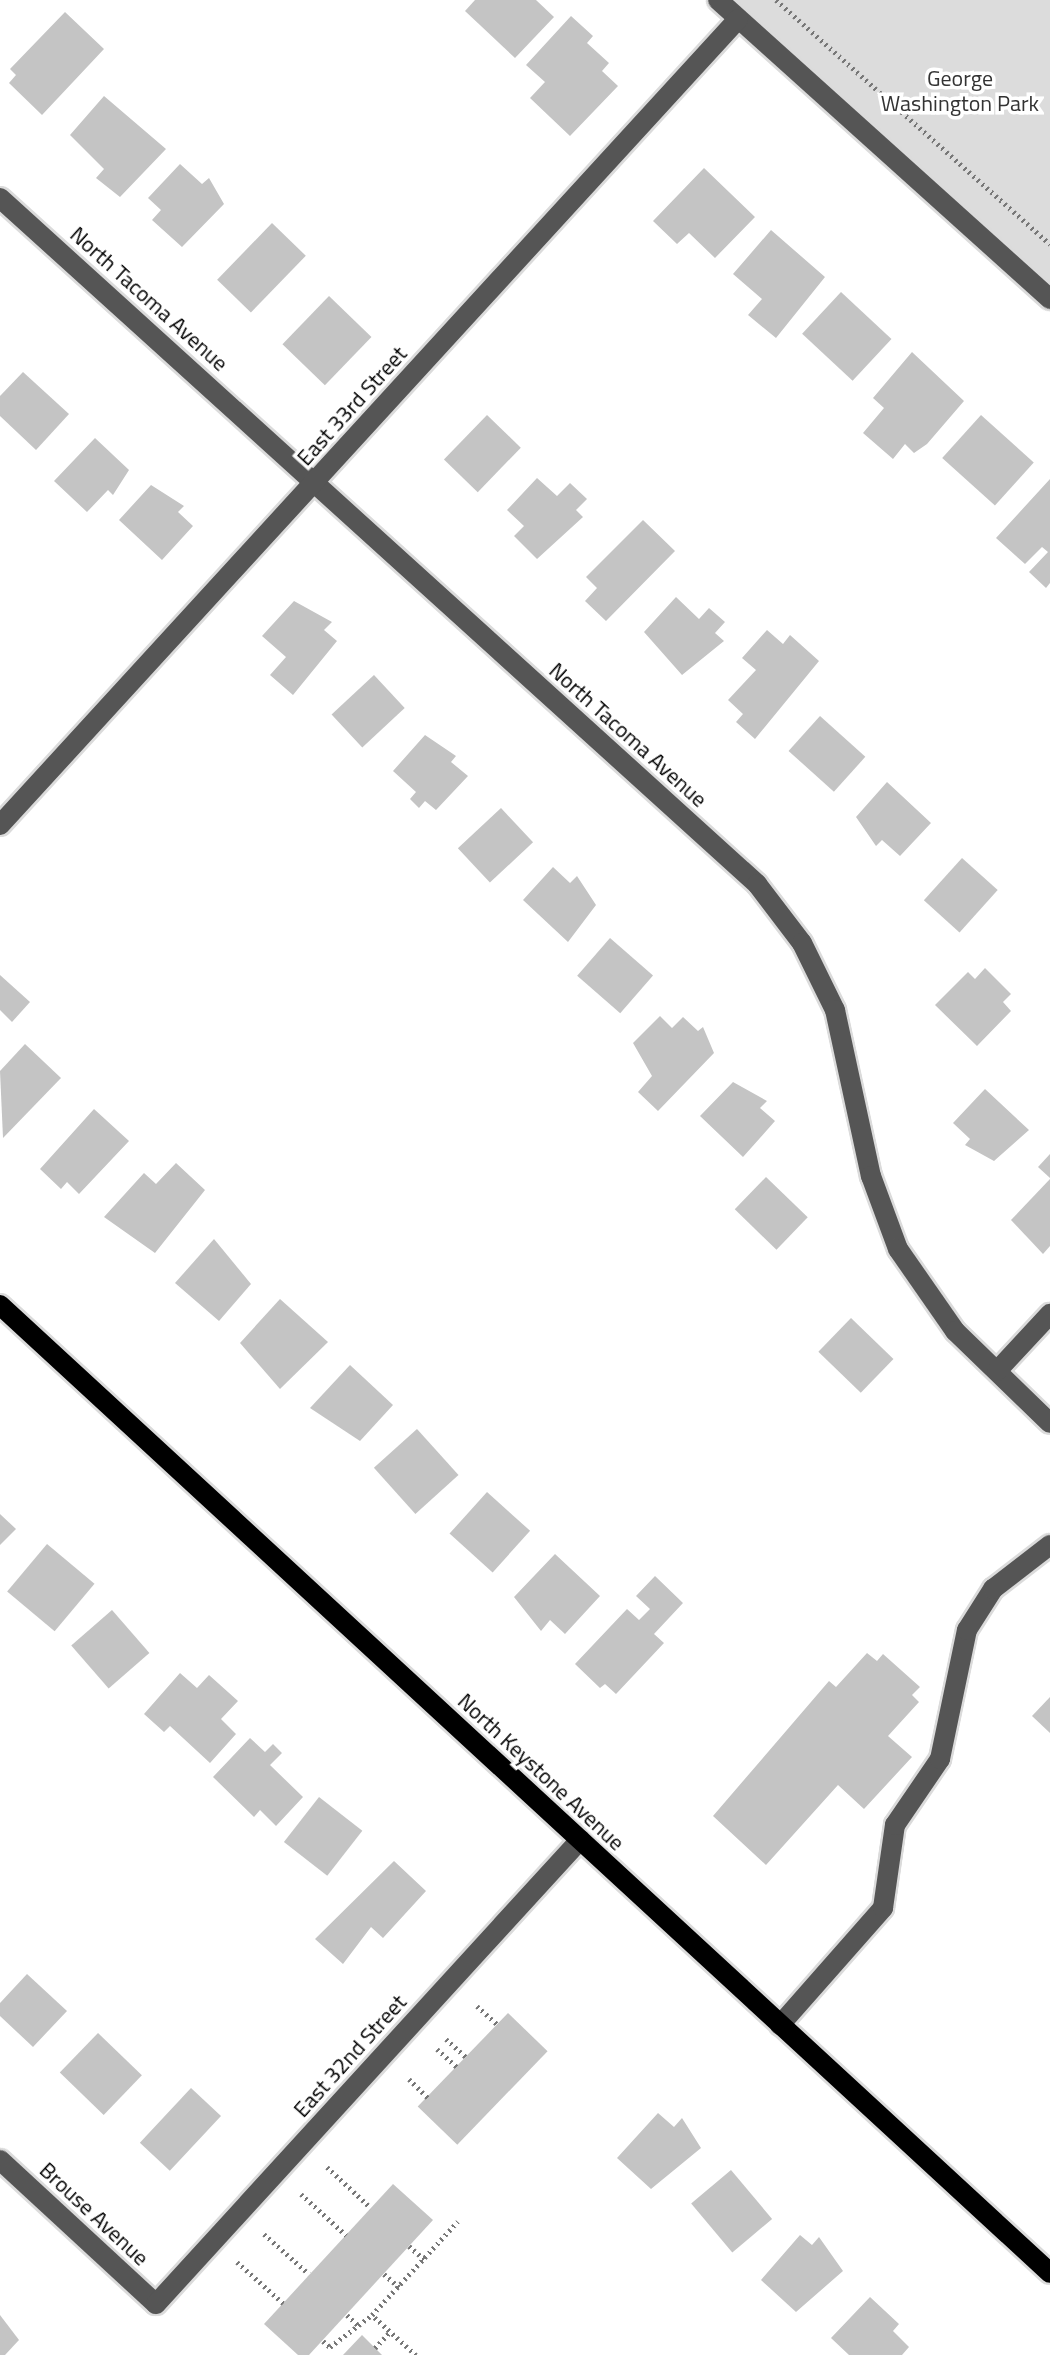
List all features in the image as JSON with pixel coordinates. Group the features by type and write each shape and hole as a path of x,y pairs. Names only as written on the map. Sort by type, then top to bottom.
{"main road":[{"name":"North Keystone Avenue","path":"0,1305 1050,2273"}],"street":[{"path":"718,0 1050,299"},
{"name":"East 33rd Street","path":"0,825 738,19"},
{"name":"North Tacoma Avenue","path":"0,198 316,481 781,913 840,1022 871,1176 898,1249 941,1315 1050,1423"},
{"path":"997,1371 1050,1314"},
{"path":"780,2025 883,1908 895,1825 940,1759 967,1630 1001,1580 1050,1545"},
{"name":"East 32nd Street","path":"156,2304 580,1840"},
{"name":"Brouse Avenue","path":"0,2160 156,2304"}],"path":[{"path":"776,0 1050,244"},
{"path":"477,2006 497,2024"},
{"path":"446,2039 466,2057"},
{"path":"437,2049 457,2067"},
{"path":"409,2079 428,2098"},
{"path":"327,2167 371,2208"},
{"path":"301,2194 346,2235"},
{"path":"323,2341 330,2347 372,2315 458,2221"},
{"path":"264,2234 309,2274"},
{"path":"409,2246 424,2259"},
{"path":"237,2262 283,2303"},
{"path":"384,2274 399,2287"},
{"path":"347,2315 359,2326"},
{"path":"372,2315 414,2354"},
{"path":"375,2348 391,2331"}],"green space":[{"name":"George Washington Park","path":"724,0 1050,0 1050,296"}],"building":[{"path":"475,0 536,0 554,17 515,58 465,11"},
{"path":"65,12 104,49 42,115 9,83 16,75 10,69"},
{"path":"571,16 593,36 587,43 609,63 602,71 618,86 570,136 530,98 545,82 526,65"},
{"path":"104,96 166,149 120,197 96,178 104,169 70,135"},
{"path":"180,164 202,184 209,178 224,204 182,247 152,220 161,210 148,198"},
{"path":"704,168 755,217 715,258 689,233 677,244 653,221"},
{"path":"272,223 306,256 251,312 217,280"},
{"path":"771,230 825,277 776,338 748,315 762,299 733,274"},
{"path":"841,292 891,339 853,381 802,334"},
{"path":"329,296 371,337 325,385 282,344"},
{"path":"912,352 964,401 927,444 914,453 905,444 893,459 863,433 884,408 873,398"},
{"path":"23,372 69,414 36,450 0,416 0,396"},
{"path":"487,415 521,448 478,492 444,460"},
{"path":"981,415 1034,463 995,506 942,458"},
{"path":"95,438 129,470 113,495 108,490 87,512 54,481"},
{"path":"537,478 557,496 570,483 587,499 576,510 583,517 537,559 514,536 524,526 507,510"},
{"path":"1050,479 1050,583 1046,588 1029,572 1048,552 1042,547 1025,564 996,538"},
{"path":"151,485 184,506 178,512 193,526 162,560 119,520"},
{"path":"643,520 675,551 606,621 585,601 597,588 586,577"},
{"path":"676,597 699,619 709,608 725,622 715,633 724,641 682,675 644,632"},
{"path":"294,601 332,622 324,630 337,641 293,695 270,675 286,657 262,636"},
{"path":"767,630 783,644 790,635 819,661 755,739 736,722 743,714 728,700 756,670 742,658"},
{"path":"374,675 405,708 362,747 332,715"},
{"path":"820,716 865,757 834,792 789,751"},
{"path":"425,735 456,756 451,762 468,776 436,810 425,801 419,808 410,799 416,792 393,771"},
{"path":"887,782 931,823 900,856 882,840 876,846 856,817"},
{"path":"501,808 533,842 490,883 458,848"},
{"path":"962,858 998,890 960,932 924,900"},
{"path":"553,867 570,883 577,876 596,905 568,942 523,900"},
{"path":"610,938 653,975 620,1013 577,976"},
{"path":"985,968 1011,994 1003,1002 1011,1011 977,1046 935,1005 968,972 975,979"},
{"path":"0,975 30,1002 12,1022 0,1010"},
{"path":"660,1016 672,1028 683,1017 698,1031 703,1027 714,1053 658,1111 638,1092 652,1076 633,1043"},
{"path":"25,1044 61,1078 3,1138 0,1071"},
{"path":"733,1082 767,1101 760,1108 775,1121 743,1157 700,1116"},
{"path":"985,1089 1029,1130 994,1161 965,1145 970,1139 953,1123"},
{"path":"94,1109 129,1141 79,1194 67,1182 61,1189 40,1169"},
{"path":"1050,1154 1050,1178 1038,1167"},
{"path":"176,1163 205,1190 155,1253 104,1217 144,1173 156,1184"},
{"path":"766,1177 808,1217 776,1250 735,1209"},
{"path":"1050,1179 1050,1246 1043,1254 1011,1220"},
{"path":"214,1239 251,1284 219,1321 175,1283"},
{"path":"280,1299 328,1342 280,1389 240,1343"},
{"path":"851,1318 893,1359 861,1393 818,1352"},
{"path":"350,1365 393,1405 360,1441 310,1408"},
{"path":"417,1429 458,1475 415,1514 374,1468"},
{"path":"487,1492 530,1531 493,1572 450,1534"},
{"path":"0,1514 16,1529 0,1545"},
{"path":"47,1544 94,1584 55,1631 7,1591"},
{"path":"555,1554 600,1596 565,1634 550,1620 541,1631 514,1597"},
{"path":"655,1576 683,1603 654,1634 664,1643 616,1694 605,1684 600,1688 575,1664 627,1609 639,1620 650,1609 636,1596"},
{"path":"112,1610 149,1653 109,1688 71,1645"},
{"path":"867,1653 877,1661 883,1654 920,1687 912,1695 919,1702 888,1736 912,1757 864,1809 838,1785 766,1865 713,1816 829,1681 836,1687"},
{"path":"180,1673 197,1688 209,1675 238,1701 221,1719 236,1734 210,1763 170,1726 164,1732 144,1714"},
{"path":"1050,1697 1050,1733 1032,1716"},
{"path":"250,1738 265,1752 273,1744 282,1753 270,1765 303,1797 276,1826 260,1810 254,1817 213,1777"},
{"path":"319,1797 362,1831 327,1876 284,1842"},
{"path":"394,1861 426,1891 383,1938 371,1927 343,1964 315,1939"},
{"path":"27,1974 67,2011 33,2047 0,2016 0,2003"},
{"path":"508,2013 548,2051 457,2145 418,2107"},
{"path":"98,2033 142,2075 104,2115 60,2073"},
{"path":"191,2088 221,2116 170,2171 140,2143"},
{"path":"658,2113 674,2127 682,2118 701,2148 651,2189 617,2158"},
{"path":"731,2170 772,2219 732,2252 691,2203"},
{"path":"393,2184 433,2220 309,2355 298,2355 264,2324"},
{"path":"800,2235 812,2245 819,2237 843,2271 796,2312 761,2280"},
{"path":"870,2297 899,2324 893,2331 909,2347 902,2355 849,2355 831,2338"},
{"path":"0,2315 19,2340 5,2355 0,2355"},
{"path":"362,2335 382,2355 343,2355"}]}
